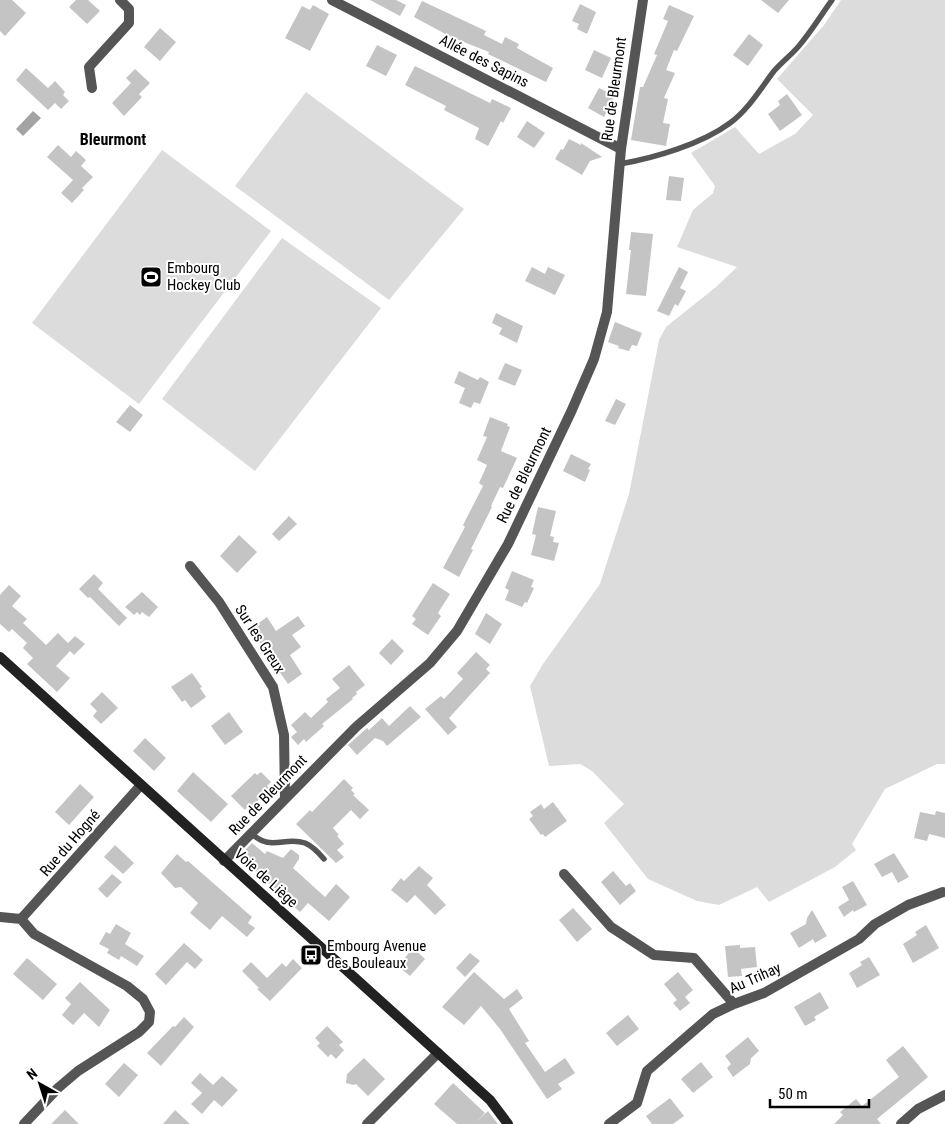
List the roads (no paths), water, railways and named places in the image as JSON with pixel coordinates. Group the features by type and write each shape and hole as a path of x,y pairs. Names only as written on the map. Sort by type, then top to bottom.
{"street":[{"path":"92,88 89,67 129,23 129,9 120,0"},
{"name":"Allée des Sapins","path":"332,0 621,149"},
{"name":"Rue de Bleurmont","path":"224,860 356,727 430,663 457,631 508,544 572,412 594,359 606,312 621,149 643,0"},
{"name":"Sur les Greux","path":"190,566 218,602 273,687 284,735 285,798"},
{"name":"Voie de Liège","path":"0,658 490,1100 508,1124"},
{"name":"Rue du Hogné","path":"22,919 141,785"},
{"path":"564,874 611,927 654,956 694,958 734,1004"},
{"name":"Au Trihay","path":"609,1124 637,1103 646,1071 713,1014 783,983 858,939 875,924 908,905 942,892"},
{"path":"0,917 22,919 34,934 127,986 143,999 150,1012 149,1022 139,1032 78,1071 58,1088 24,1124"},
{"path":"367,1124 438,1053"},
{"path":"901,1124 918,1109 945,1095"}],"lane":[{"path":"620,164 644,160 685,145 732,122 748,105 776,68 798,47 832,0"},
{"path":"251,834 258,841 270,844 304,843 324,859"}],"place":[{"name":"Embourg Hockey Club","path":"151,277"},
{"name":"Embourg Avenue des Bouleaux","path":"311,955"}],"district":[{"name":"Bleurmont","path":"113,139"}]}
